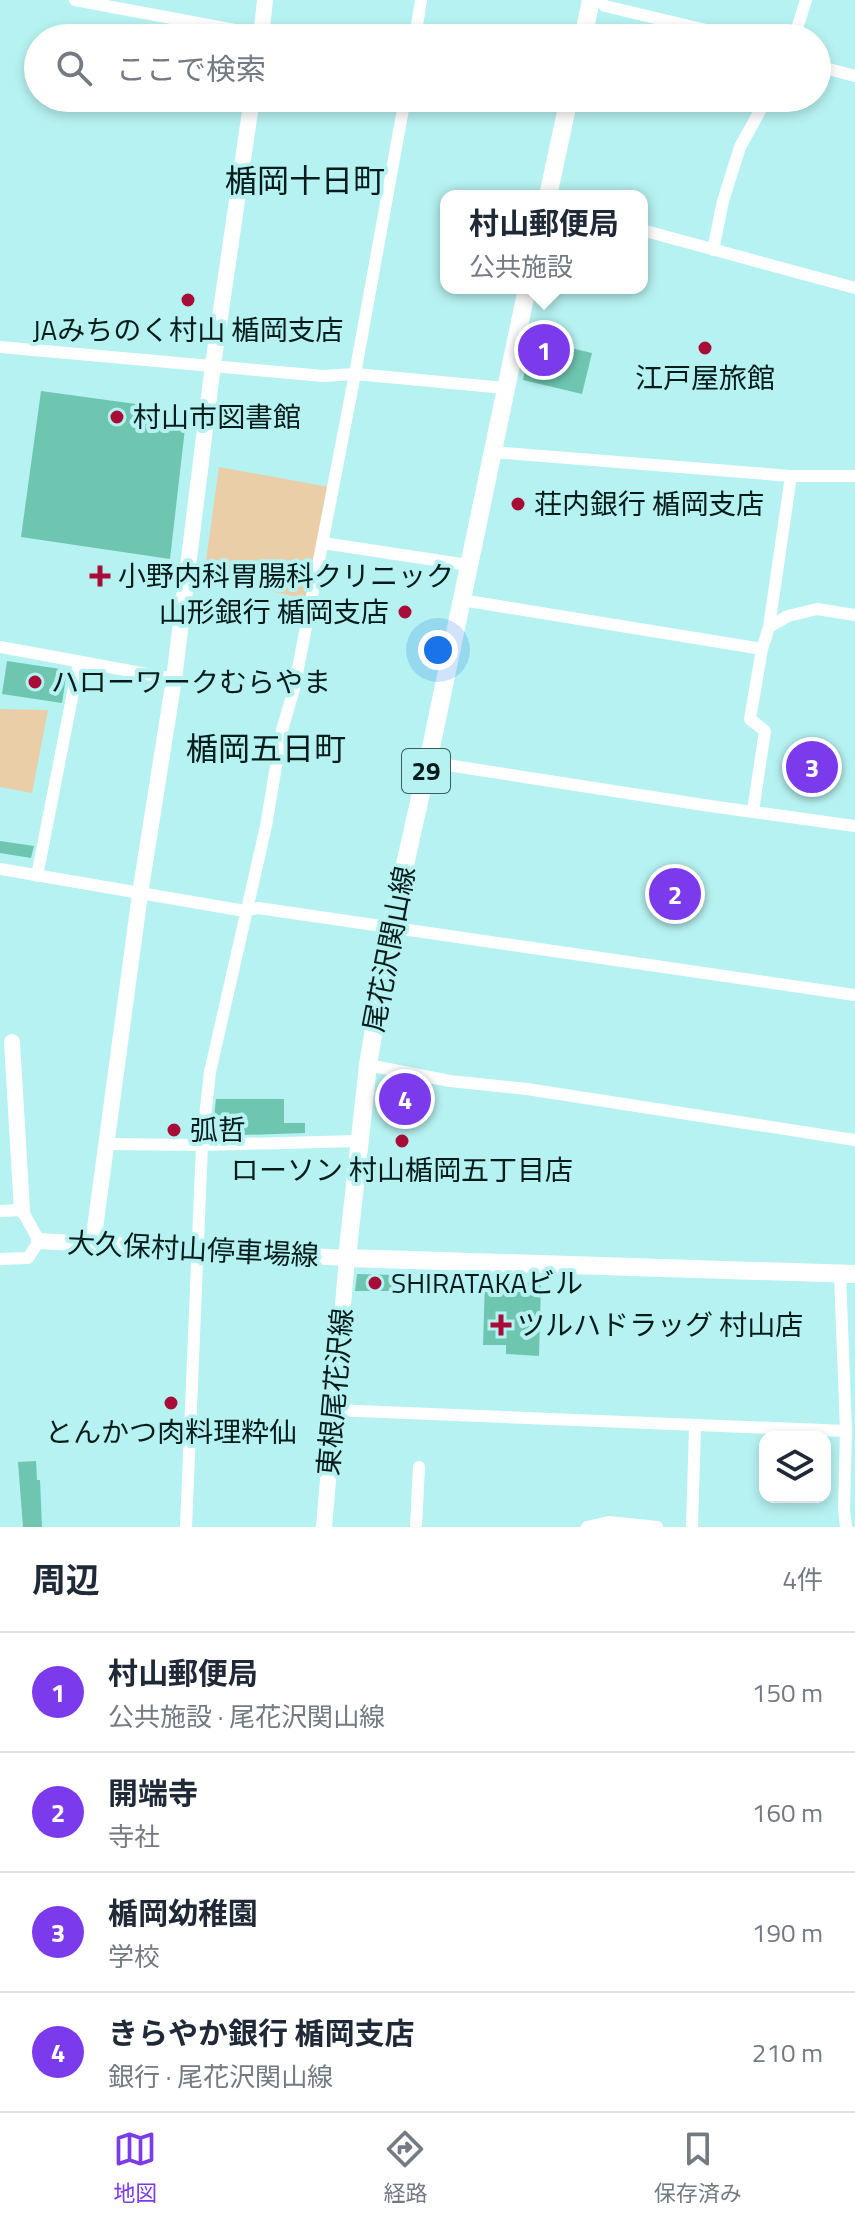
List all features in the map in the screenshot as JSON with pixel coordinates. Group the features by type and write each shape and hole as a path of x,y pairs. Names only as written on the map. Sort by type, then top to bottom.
{"main road":[{"path":"586,24 591,0"},
{"path":"549,190 566,112"},
{"name":"尾花沢関山線","path":"347,1258 368,1065 391,927 526,294"},
{"path":"347,1258 848,1274"}],"street":[{"path":"75,0 200,24"},
{"path":"265,0 266,24"},
{"path":"417,24 421,0"},
{"path":"599,0 605,6 681,24"},
{"path":"798,24 806,0"},
{"path":"831,70 855,76"},
{"path":"93,1243 140,894 174,679 213,365 250,112"},
{"path":"186,1527 202,1145 210,1072 266,826 282,730 294,689 402,112"},
{"path":"713,250 723,201 740,147 759,112"},
{"path":"648,232 855,288"},
{"path":"0,347 323,376 355,374 505,388"},
{"path":"492,452 791,476 855,476"},
{"path":"753,811 765,731 750,719 762,649 769,627 791,476"},
{"path":"323,543 468,565"},
{"path":"462,600 762,649"},
{"path":"769,627 788,616 817,609 855,615"},
{"path":"0,647 174,679"},
{"path":"37,876 79,662"},
{"path":"428,762 855,826"},
{"path":"0,869 245,911 258,908 855,995"},
{"path":"0,1259 28,1258 39,1241 22,1210 12,1042"},
{"path":"368,1065 450,1081 527,1089 855,1140"},
{"path":"106,1144 358,1141"},
{"path":"0,1211 22,1210"},
{"name":"大久保村山停車場線","path":"39,1241 347,1258"},
{"name":"東根尾花沢線","path":"324,1527 347,1258"},
{"path":"846,1527 848,1274"},
{"path":"334,1410 846,1431"},
{"path":"692,1527 695,1426"},
{"path":"416,1527 419,1467"},
{"path":"587,1527 609,1522 657,1527"}],"shaded area":[{"path":"219,467 329,487 305,599 204,575"},
{"path":"0,709 48,710 32,793 0,787"}],"building":[{"path":"532,339 592,353 582,394 523,380"},
{"path":"41,391 187,411 170,559 21,537"},
{"path":"7,661 67,670 62,703 2,694"},
{"path":"0,841 34,846 31,858 0,853"},
{"path":"216,1099 284,1099 284,1123 305,1123 305,1133 212,1136"},
{"name":"SHIRATAKAビル","path":"357,1274 396,1275 396,1291 355,1291"},
{"path":"485,1281 541,1283 539,1356 506,1354 506,1345 483,1345"},
{"path":"36,1461 42,1527 23,1527 18,1462"}],"place":[{"name":"JAみちのく村山 楯岡支店","path":"188,300"},
{"name":"江戸屋旅館","path":"705,348"},
{"name":"村山郵便局","path":"544,350"},
{"name":"村山市図書館","path":"117,417"},
{"name":"荘内銀行 楯岡支店","path":"518,504"},
{"name":"小野内科胃腸科クリニック","path":"100,576"},
{"name":"山形銀行 楯岡支店","path":"405,612"},
{"name":"ハローワークむらやま","path":"35,682"},
{"name":"楯岡幼稚園","path":"812,767"},
{"name":"開端寺","path":"675,894"},
{"name":"きらやか銀行 楯岡支店","path":"405,1099"},
{"name":"弧哲","path":"174,1130"},
{"name":"ローソン 村山楯岡五丁目店","path":"402,1141"},
{"name":"SHIRATAKAビル","path":"375,1283"},
{"name":"ツルハドラッグ 村山店","path":"501,1325"},
{"name":"とんかつ肉料理粋仙","path":"171,1403"}],"district":[{"name":"楯岡十日町","path":"305,181"},
{"name":"楯岡五日町","path":"266,749"}]}
